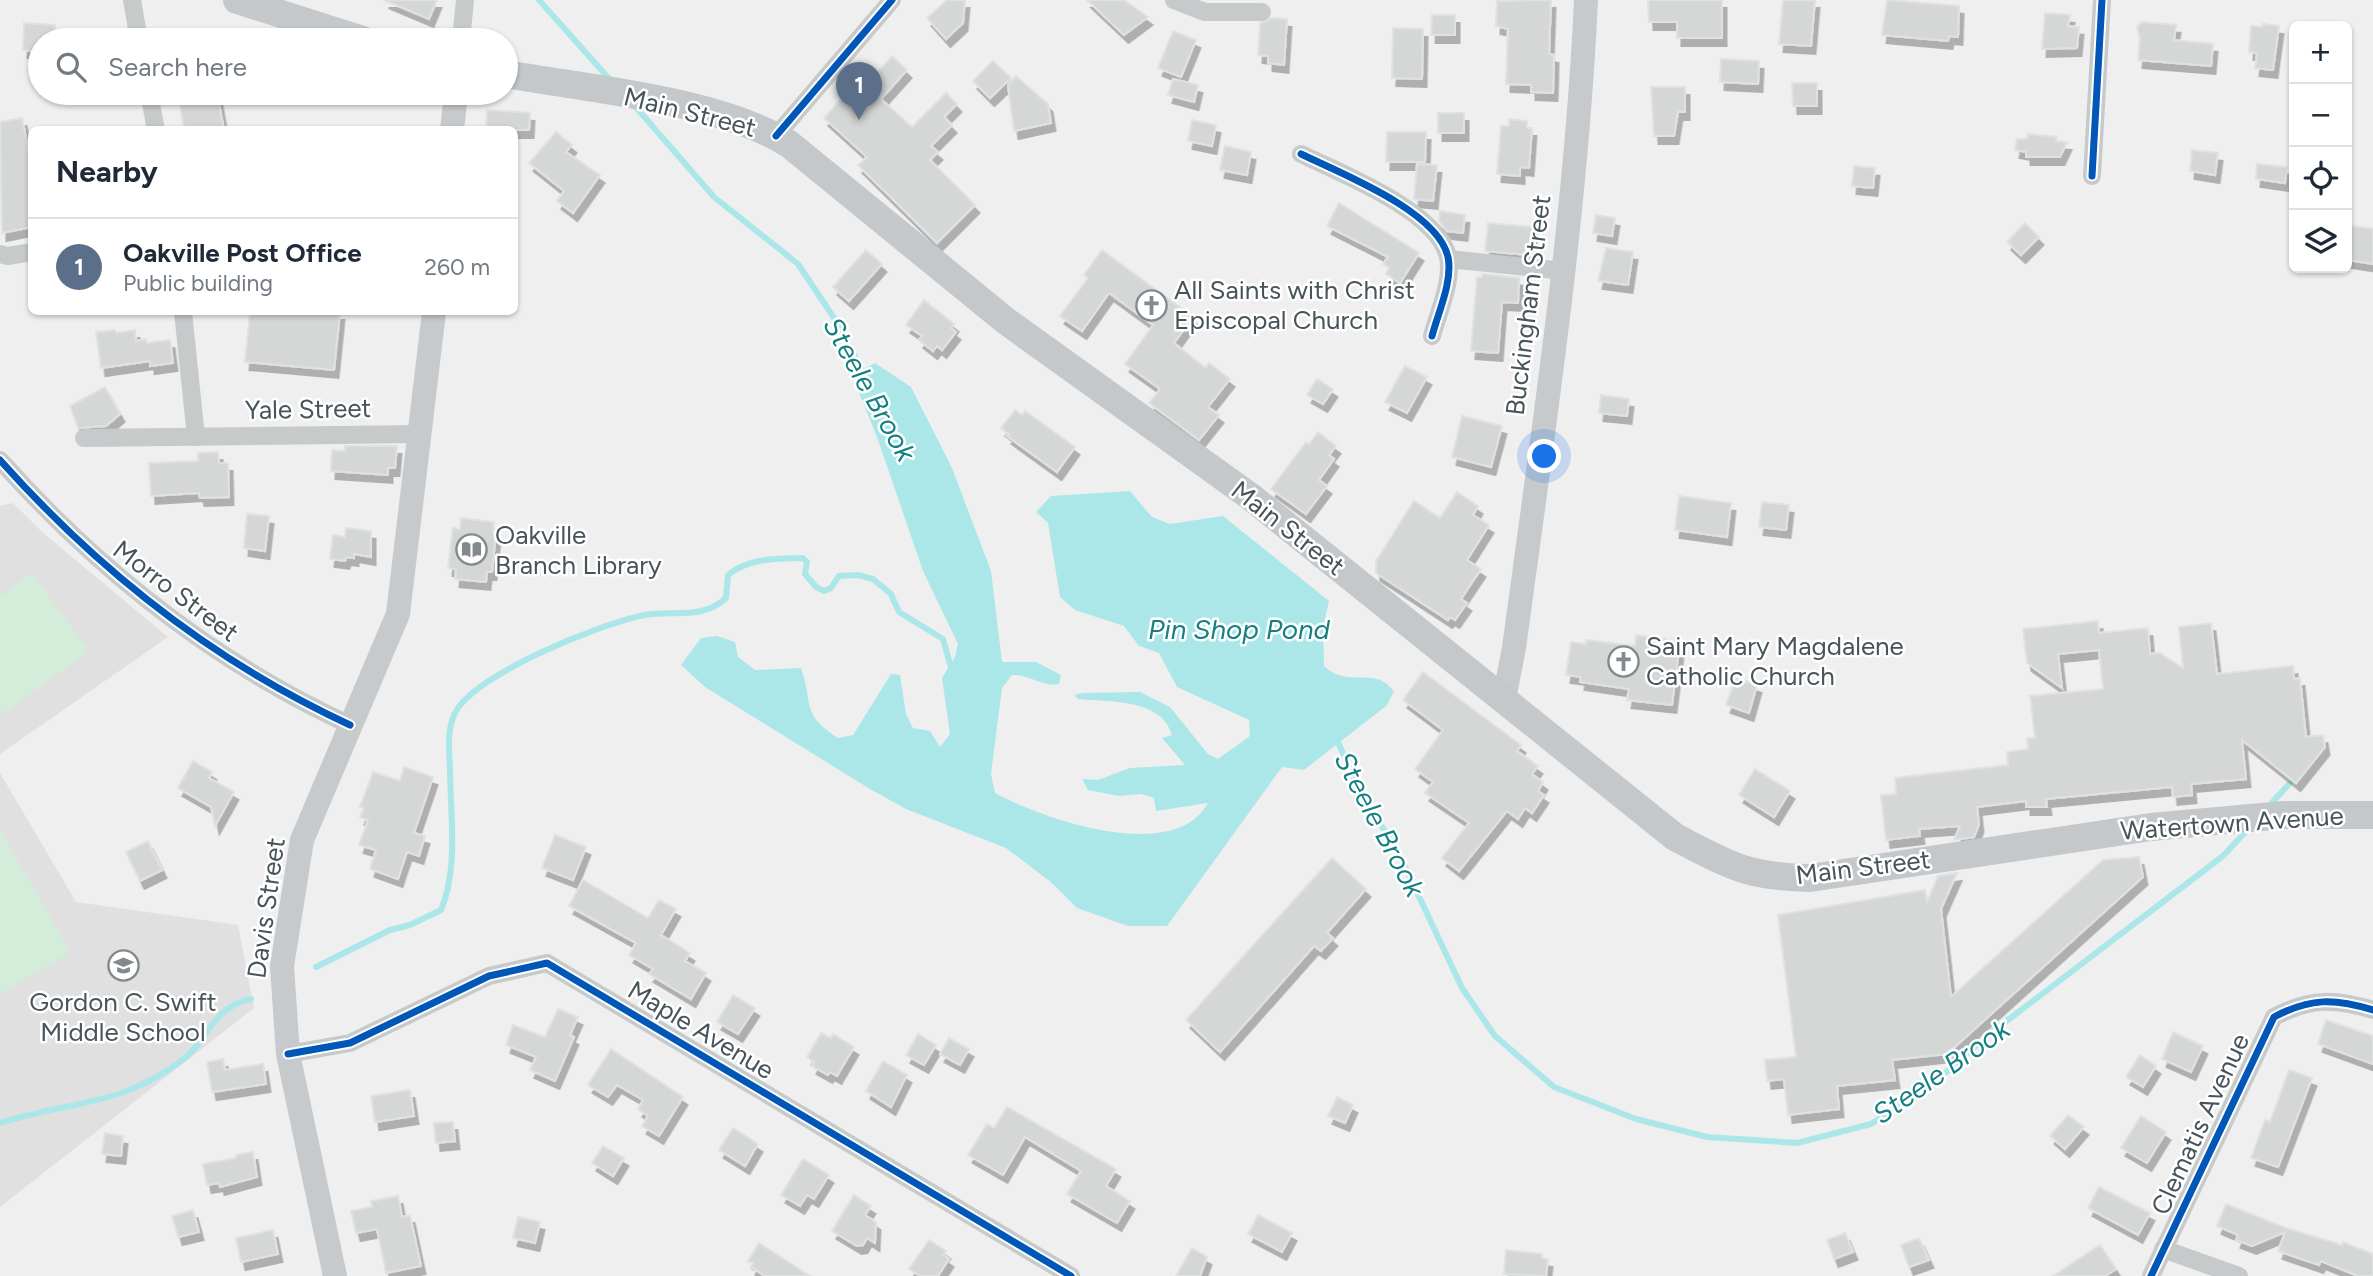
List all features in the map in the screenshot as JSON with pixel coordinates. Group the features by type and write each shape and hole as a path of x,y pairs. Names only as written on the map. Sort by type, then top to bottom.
{"main road":[{"path":"237,0 325,28"},
{"name":"Buckingham Street","path":"1504,699 1516,637 1564,271 1581,106 1586,0"},
{"name":"Main Street","path":"518,76 673,104 737,120 776,136 810,159 954,281 1251,497 1675,837 1735,868 1755,874 1810,878 2091,834"},
{"path":"452,126 455,105"},
{"name":"Davis Street","path":"335,1276 288,1054 282,966 302,840 398,614 422,434 434,315"},
{"name":"Watertown Avenue","path":"2091,834 2284,815 2373,815"}],"street":[{"path":"132,0 137,28"},
{"path":"462,28 465,0"},
{"path":"776,136 892,0"},
{"path":"1174,0 1205,12 1262,12"},
{"path":"2092,176 2102,0"},
{"path":"151,105 155,126"},
{"path":"1301,154 1380,193 1425,222 1443,241 1449,259 1445,291 1432,336"},
{"path":"0,254 8,256 28,254"},
{"path":"1449,259 1564,271"},
{"path":"183,315 196,437"},
{"name":"Yale Street","path":"84,438 422,434"},
{"name":"Morro Street","path":"0,460 48,513 110,570 179,624 290,698 350,726"},
{"name":"Maple Avenue","path":"288,1054 350,1043 489,976 547,963 1071,1276"},
{"name":"Clematis Avenue","path":"2151,1276 2274,1017 2300,1003 2344,1001 2373,1010"},
{"path":"2163,1249 2239,1276"}],"shaded area":[{"path":"13,503 42,532 168,637 0,754 0,506"},
{"name":"Gordon C. Swift Middle School","path":"0,773 76,902 238,925 254,1008 0,1207"}],"green space":[{"path":"32,573 89,651 1,715 0,596"},
{"path":"0,829 70,952 0,994"}],"water":[{"name":"Pin Shop Pond","path":"875,363 911,387 952,468 991,571 1002,662 1036,662 1061,675 1059,684 1053,685 1012,675 1002,688 991,774 995,793 1075,824 1138,834 1167,831 1191,821 1208,803 1156,811 1154,798 1141,794 1119,796 1088,790 1082,779 1098,780 1130,768 1185,765 1162,738 1172,735 1157,714 1132,704 1078,699 1074,695 1140,692 1170,707 1208,754 1218,759 1250,736 1249,720 1177,687 1159,653 1139,646 1124,626 1075,610 1060,597 1048,523 1036,512 1051,496 1130,491 1152,517 1170,524 1223,516 1329,601 1323,627 1324,666 1343,676 1379,680 1394,692 1386,706 1304,770 1282,767 1167,926 1128,926 1077,908 1052,883 1006,848 906,809 870,789 705,687 681,665 701,638 717,636 735,642 738,657 755,670 801,668 813,715 838,738 853,735 891,674 900,675 906,714 913,728 930,731 940,747 950,734 942,678 955,657 958,644 923,571 877,437 852,375"}],"building":[{"path":"384,0 437,0 429,19"},
{"path":"947,0 965,0 963,23 946,39 927,18"},
{"path":"1087,0 1124,0 1148,17 1124,35"},
{"path":"1551,0 1549,54 1554,55 1553,93 1531,92 1531,85 1506,84 1508,29 1496,26 1497,1"},
{"path":"1648,0 1722,0 1722,38 1677,38 1677,22 1649,22"},
{"path":"1783,0 1815,0 1811,46 1779,44"},
{"path":"1887,0 1959,6 1958,37 1949,36 1948,41 1882,35"},
{"path":"2045,13 2070,15 2068,26 2079,27 2077,48 2042,49"},
{"path":"1432,15 1455,15 1455,35 1431,35"},
{"path":"1271,18 1287,19 1284,65 1268,63 1268,56 1258,55 1260,23"},
{"path":"2142,22 2176,25 2174,40 2213,44 2211,66 2138,60 2140,39 2137,27"},
{"path":"24,23 55,25 55,28 28,28 28,50 23,50"},
{"path":"2263,24 2279,26 2273,70 2255,68 2257,53 2249,52 2251,26 2263,27"},
{"path":"1393,28 1423,29 1422,79 1392,78"},
{"path":"1173,31 1196,40 1181,77 1158,68"},
{"path":"892,56 907,70 881,99 912,127 946,93 957,104 944,117 952,125 931,146 938,152 930,160 975,205 937,243 858,165 867,157 824,118 860,78 867,84"},
{"path":"1721,59 1759,61 1758,84 1720,82"},
{"path":"993,61 1011,78 990,98 973,81"},
{"path":"1016,76 1048,104 1051,123 1014,131 1008,85"},
{"path":"1173,79 1198,85 1194,102 1168,95"},
{"path":"1792,83 1817,83 1817,106 1793,106"},
{"path":"1651,87 1685,87 1685,112 1678,112 1674,136 1654,136"},
{"path":"180,105 219,105 223,126 183,126"},
{"path":"487,110 530,113 529,130 518,130 518,126 486,126"},
{"path":"1438,113 1464,113 1464,133 1438,133"},
{"path":"22,118 28,148 28,228 2,233 0,122"},
{"path":"1509,119 1527,121 1527,128 1532,128 1529,168 1520,167 1520,176 1497,174 1501,126 1509,126"},
{"path":"1192,120 1216,125 1212,146 1188,141"},
{"path":"556,132 572,145 566,152 600,175 573,213 557,201 564,191 529,163"},
{"path":"1387,132 1426,132 1425,162 1386,162"},
{"path":"2028,134 2057,137 2056,141 2067,142 2060,157 2026,157 2026,152 2015,150 2017,139 2027,139"},
{"path":"1225,146 1251,152 1247,175 1220,170"},
{"path":"2192,150 2218,153 2215,175 2190,171"},
{"path":"1417,164 1437,165 1433,201 1414,199"},
{"path":"2257,164 2287,167 2285,183 2256,179"},
{"path":"1854,166 1875,168 1873,188 1852,186"},
{"path":"1339,203 1419,253 1400,283 1386,274 1389,268 1383,264 1388,257 1327,226"},
{"path":"1440,211 1465,215 1463,233 1447,231 1439,221"},
{"path":"1596,215 1615,218 1612,236 1593,233"},
{"path":"1488,223 1533,227 1530,255 1485,251"},
{"path":"2025,223 2039,237 2021,255 2007,242"},
{"path":"2352,226 2373,229 2373,264 2352,261"},
{"path":"1606,248 1633,252 1628,285 1598,281"},
{"path":"866,250 882,264 849,301 833,287"},
{"path":"1102,250 1193,317 1174,343 1206,368 1209,363 1230,379 1208,407 1219,415 1199,440 1149,403 1160,389 1125,364 1153,325 1109,293 1082,331 1060,316 1088,278 1084,275"},
{"path":"1483,274 1519,278 1518,303 1502,302 1498,353 1471,351 1477,277 1482,277"},
{"path":"924,300 954,324 951,328 956,332 942,350 937,346 933,351 919,340 922,336 906,325"},
{"path":"250,315 340,315 334,370 245,362"},
{"path":"115,330 116,333 135,330 136,341 146,339 147,343 170,340 173,363 150,366 150,361 101,368 96,332"},
{"path":"1405,366 1427,377 1407,413 1385,402"},
{"path":"1317,379 1333,389 1323,404 1307,395"},
{"path":"105,387 120,414 106,426 78,428 70,406"},
{"path":"1601,395 1629,399 1627,416 1599,413"},
{"path":"1015,410 1022,415 1025,411 1075,447 1057,472 1007,436 1009,434 1001,428"},
{"path":"1462,416 1502,426 1491,467 1452,457"},
{"path":"1318,432 1336,446 1329,455 1334,459 1319,480 1327,486 1306,514 1271,489 1306,442 1309,444"},
{"path":"345,446 397,446 395,468 388,468 388,475 331,471 332,450 345,451"},
{"path":"218,452 219,463 228,463 229,497 200,498 199,493 151,496 149,463 198,461 198,453"},
{"path":"1457,492 1478,506 1473,515 1489,525 1467,560 1481,569 1461,599 1467,603 1455,620 1450,617 1448,620 1376,573 1376,561 1414,501 1440,518"},
{"path":"1679,496 1731,503 1727,537 1675,530"},
{"path":"1762,502 1789,505 1786,530 1759,527"},
{"path":"247,514 269,516 265,551 244,548"},
{"name":"Oakville Branch Library","path":"461,518 494,522 493,532 496,533 492,572 487,572 486,582 455,579 456,569 448,568 453,528 460,529"},
{"path":"346,528 371,531 371,557 354,554 354,558 346,557 345,561 330,559 333,535 345,537"},
{"path":"2098,621 2099,633 2148,628 2150,654 2160,653 2183,668 2179,627 2211,623 2217,674 2293,666 2294,679 2300,678 2306,737 2323,735 2325,747 2296,783 2242,740 2246,779 2191,784 2192,795 2173,797 2172,787 2046,799 2047,807 2026,807 2026,801 1977,807 1979,824 1974,837 1954,840 1960,826 1919,829 1920,836 1886,840 1881,795 1896,794 1895,778 2008,765 2007,752 2028,749 2027,738 2035,738 2030,696 2103,689 2099,650 2058,654 2062,688 2027,663 2023,629"},
{"name":"Saint Mary Magdalene Catholic Church","path":"1636,635 1680,641 1672,705 1627,700 1629,689 1580,682 1581,677 1566,675 1571,642 1586,644 1586,640 1635,646"},
{"path":"1423,672 1521,745 1517,751 1538,766 1532,774 1543,782 1538,791 1544,795 1532,813 1525,808 1518,819 1507,811 1459,871 1442,858 1469,823 1425,793 1433,782 1415,769 1443,730 1403,700"},
{"path":"1736,678 1757,685 1749,713 1726,705"},
{"path":"193,761 212,772 209,778 234,792 215,826 211,807 178,788"},
{"path":"404,767 433,777 414,833 425,836 419,856 407,852 398,879 370,869 376,850 359,845 368,820 360,817 364,808 360,807 373,772 400,781"},
{"path":"1755,769 1790,791 1774,817 1739,795"},
{"path":"555,835 586,847 573,880 542,868"},
{"path":"148,841 162,870 140,881 126,852"},
{"path":"2139,857 2143,877 1947,1054 1892,1060 1895,1080 1837,1086 1839,1109 1788,1115 1784,1079 1767,1081 1765,1060 1796,1057 1778,915 1925,890 1927,902 1938,876 1957,873 1941,909 1951,997 2103,860"},
{"path":"1332,858 1366,889 1327,933 1333,938 1321,951 1314,946 1220,1052 1186,1020"},
{"path":"583,880 648,918 659,900 676,909 661,935 690,953 685,961 706,973 691,999 649,974 653,969 629,955 636,943 569,906"},
{"path":"733,995 755,1008 738,1034 717,1022"},
{"path":"558,1009 578,1017 570,1035 574,1037 555,1081 530,1070 536,1057 506,1045 513,1025 545,1037"},
{"path":"2326,1020 2373,1036 2373,1064 2318,1044"},
{"path":"2173,1032 2203,1046 2191,1072 2162,1059"},
{"path":"821,1033 831,1038 833,1034 854,1047 837,1076 830,1072 828,1075 812,1066 814,1062 807,1057"},
{"path":"918,1034 936,1045 924,1065 906,1055"},
{"path":"949,1038 969,1049 960,1065 940,1054"},
{"path":"611,1049 683,1097 659,1136 642,1126 648,1116 638,1109 643,1100 617,1085 608,1097 588,1085"},
{"path":"2140,1055 2156,1066 2143,1087 2126,1077"},
{"path":"223,1059 225,1070 263,1064 266,1084 212,1092 207,1062"},
{"path":"883,1061 907,1075 891,1107 866,1091"},
{"path":"2289,1070 2312,1078 2278,1167 2251,1158 2265,1120 2270,1122"},
{"path":"410,1090 414,1116 375,1122 371,1096"},
{"path":"1337,1097 1353,1105 1345,1123 1328,1116"},
{"path":"1007,1107 1116,1169 1106,1186 1130,1201 1117,1223 1067,1194 1081,1171 1025,1137 1003,1175 968,1155 987,1124 994,1128"},
{"path":"2068,1115 2084,1127 2065,1149 2050,1136"},
{"path":"2141,1116 2166,1132 2147,1163 2121,1148"},
{"path":"453,1122 455,1141 436,1143 434,1123"},
{"path":"733,1128 758,1144 745,1166 719,1150"},
{"path":"105,1133 123,1136 121,1156 102,1154"},
{"path":"603,1146 624,1158 613,1176 592,1163"},
{"path":"253,1152 257,1177 220,1187 219,1183 207,1185 203,1164"},
{"path":"803,1159 829,1175 814,1199 807,1195 800,1206 781,1195"},
{"path":"2099,1187 2150,1213 2138,1235 2088,1208"},
{"path":"854,1195 871,1206 865,1215 876,1222 875,1243 867,1238 863,1245 857,1246 832,1231"},
{"path":"398,1196 402,1217 410,1215 421,1266 386,1273 377,1229 356,1233 351,1211 372,1207 371,1201"},
{"path":"2226,1204 2286,1228 2342,1245 2343,1242 2373,1254 2373,1276 2358,1276 2321,1261 2319,1265 2278,1251 2285,1232 2252,1246 2236,1240 2238,1235 2217,1226"},
{"path":"193,1210 199,1232 178,1237 172,1216"},
{"path":"1258,1215 1292,1233 1282,1252 1248,1234"},
{"path":"518,1217 540,1222 535,1243 513,1238"},
{"path":"273,1230 278,1254 241,1262 236,1238"},
{"path":"1845,1233 1853,1252 1834,1259 1827,1240"},
{"path":"1919,1238 1929,1260 1909,1267 1901,1245"},
{"path":"929,1240 946,1251 943,1255 949,1259 938,1276 920,1276 909,1269"},
{"path":"759,1243 810,1276 765,1276 751,1267 753,1263 748,1261"},
{"path":"2100,1245 2116,1269 2105,1276 2053,1276"},
{"path":"1192,1248 1207,1257 1200,1276 1176,1276"},
{"path":"1506,1250 1542,1254 1542,1258 1548,1259 1546,1276 1504,1274"}],"waterway":[{"name":"Steele Brook","path":"539,0 612,82"},
{"name":"Steele Brook","path":"634,105 714,197 798,264 836,321 865,376"},
{"path":"316,967 390,930 410,925 441,910 447,893 452,858 449,741 454,715 465,700 485,684 540,653 625,620 645,615 708,609 726,598 728,575 736,569 764,560 803,558 807,562 805,574 816,587 824,591 831,588 839,576 858,575 873,579 891,594 899,612 943,639 952,671"},
{"name":"Steele Brook","path":"1333,740 1338,742 1356,784 1400,856 1462,988 1495,1036 1554,1087 1636,1119 1707,1137 1797,1143 1871,1124 1935,1082 1987,1036 2223,856 2250,827"},
{"name":"Steele Brook","path":"2267,808 2289,784"},
{"path":"0,1123 93,1101 137,1087 181,1061 227,1009 251,999"}],"cycle path":[{"path":"776,136 892,0"},
{"path":"2092,176 2102,0"},
{"path":"1301,154 1385,195 1426,224 1440,240 1449,266 1444,297 1432,336"},
{"path":"0,460 77,539 118,576 162,610 253,673 350,725"},
{"path":"288,1054 350,1043 489,976 547,963 1071,1276"},
{"path":"2151,1276 2274,1017 2299,1006 2322,1002 2346,1003 2373,1010"}],"place":[{"name":"Oakville Post Office","path":"859,120"},
{"name":"All Saints with Christ Episcopal Church","path":"1151,305"},
{"name":"Oakville Branch Library","path":"472,550"},
{"name":"Saint Mary Magdalene Catholic Church","path":"1623,661"},
{"name":"Gordon C. Swift Middle School","path":"123,966"}]}
